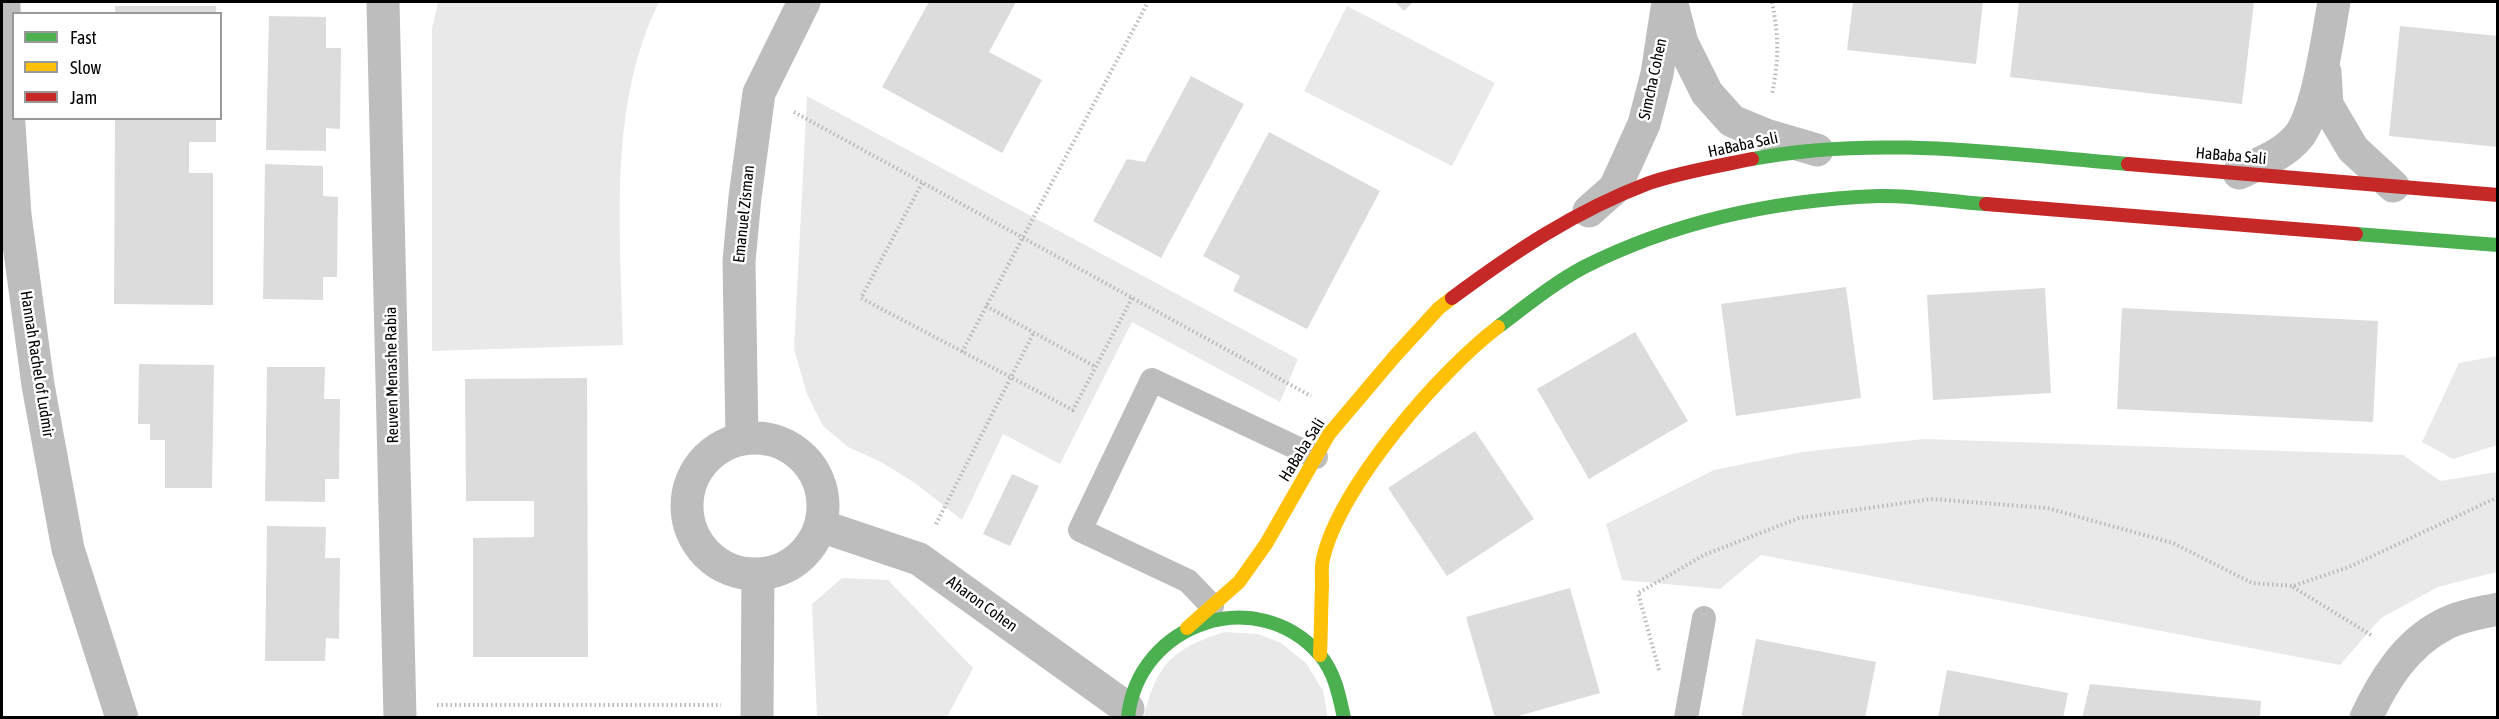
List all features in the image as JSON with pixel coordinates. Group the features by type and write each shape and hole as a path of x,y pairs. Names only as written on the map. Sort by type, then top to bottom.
{"street":[{"name":"Hannah Rachel of Ludmir","path":"4,2 5,65 15,215 38,385 68,549 122,717"},
{"name":"Reuven Menashe Rabia","path":"394,2 383,17 400,711"},
{"name":"Emanuel Zisman","path":"742,438 739,261 759,93 804,2"},
{"name":"Simcha Cohen","path":"1670,2 1682,43 1707,93 1732,121 1766,135 1817,150"},
{"name":"Simcha Cohen","path":"1589,211 1615,188 1644,124 1657,74 1670,2"},
{"path":"2239,173 2277,155 2299,136 2312,108 2324,61 2334,2"},
{"path":"2324,61 2327,105 2353,149 2393,186"},
{"name":"HaBaba Sali","path":"1187,628 1239,582 1266,544 1329,434 1439,308 1506,258 1559,224 1650,183 1789,152 1880,146 2498,195"},
{"path":"1320,655 1323,559 1338,519 1371,463 1433,389 1473,346 1534,300 1583,268 1667,231 1734,214 1796,202 1880,196 2498,245"},
{"path":"742,438 766,438 788,445 807,459 820,480 824,503 821,526 812,545 797,560 779,570 758,574 736,571 715,562 699,545 689,525 686,503 691,480 703,461 720,446 742,438"},
{"name":"Aharon Cohen","path":"821,526 919,559 1128,713"},
{"path":"757,711 758,574"},
{"path":"2366,717 2374,699 2403,655 2444,624 2498,609"},
{"path":"1128,713 1138,676 1159,648 1187,628 1222,617 1258,618 1292,631 1320,655 1334,678 1348,713"}],"lane":[{"path":"1212,606 1188,581 1080,530 1152,380 1316,457"},
{"path":"1686,717 1704,618"}],"path":[{"path":"962,352 1148,2"},
{"path":"1766,135 1777,68 1778,34 1772,2"},
{"path":"759,93 1346,415"},
{"path":"922,183 861,298 1073,410 1132,298"},
{"path":"986,306 1096,367"},
{"path":"919,559 1034,332"},
{"path":"1660,672 1638,593 1704,555 1799,518 1931,499 2047,508 2173,543 2252,583 2293,586 2349,567 2498,497"},
{"path":"2293,586 2403,655"},
{"path":"400,711 757,711"}],"shaded area":[{"path":"438,2 659,2 642,42 631,84 624,127 620,214 623,345 432,351 432,29"},
{"path":"1347,6 1495,83 1452,166 1304,91"},
{"path":"807,96 1298,359 1280,402 1132,322 1060,464 1003,434 962,520 915,483 881,462 848,447 823,426 807,394 794,349"},
{"path":"2497,356 2497,445 2453,459 2422,442 2459,363"},
{"path":"1924,439 2403,455 2440,481 2497,472 2497,572 2438,587 2381,618 2340,665 1761,555 1720,589 1622,580 1606,524 1714,470 1802,452"},
{"path":"842,578 888,580 973,668 947,717 817,717 812,604"},
{"path":"1225,632 1258,634 1281,643 1306,663 1323,691 1328,718 1144,718 1154,684 1170,661 1192,645"}],"building":[{"path":"929,2 1016,2 989,52 1042,80 1002,153 882,87"},
{"path":"1395,2 1413,2 1404,11"},
{"path":"1853,2 1983,2 1976,64 1847,50"},
{"path":"2019,2 2254,2 2242,104 2010,77"},
{"path":"115,6 216,6 216,12 115,12"},
{"path":"269,16 326,17 326,48 341,48 340,129 326,128 326,151 266,150"},
{"path":"2400,26 2498,36 2498,147 2389,136"},
{"path":"1191,76 1244,104 1161,258 1093,221 1127,159 1145,162"},
{"path":"115,120 216,120 216,142 189,142 189,173 213,173 213,305 114,304"},
{"path":"1269,132 1380,191 1307,329 1233,291 1240,276 1203,256"},
{"path":"265,164 323,166 323,196 338,197 337,277 323,277 323,300 263,299"},
{"path":"1846,287 1861,398 1736,416 1721,304"},
{"path":"2045,288 2051,393 1933,400 1927,295"},
{"path":"2122,308 2378,321 2373,422 2117,409"},
{"path":"1635,332 1688,421 1589,479 1537,389"},
{"path":"139,364 214,365 212,488 165,488 165,440 150,440 150,424 138,424"},
{"path":"267,367 325,367 324,399 340,399 339,479 325,479 325,502 265,501"},
{"path":"587,378 588,657 473,657 473,538 534,537 534,501 466,501 465,379"},
{"path":"1475,431 1534,519 1447,576 1388,488"},
{"path":"1012,474 1039,486 1010,546 983,534"},
{"path":"267,526 326,527 325,558 340,558 339,639 326,638 325,661 265,661"},
{"path":"1570,588 1600,693 1511,718 1495,718 1466,617"},
{"path":"1756,639 1876,662 1865,718 1741,718"},
{"path":"1947,670 2068,693 2063,718 1938,718"},
{"path":"2090,684 2261,701 2260,718 2082,718"}],"traffic: fast":[{"path":"1752,159 1845,148 1893,147 2128,164"},
{"path":"1498,327 1551,287 1584,267 1654,237 1690,225 1764,208 1840,198 1905,197 1986,204"},
{"path":"2356,234 2498,245"},
{"path":"1128,718 1136,685 1153,658 1176,637 1204,624 1234,618 1265,621 1294,633 1320,655 1333,677 1344,718"}],"traffic: slow":[{"path":"1187,628 1239,582 1266,544 1329,434 1395,356 1439,308 1452,298"},
{"path":"1320,655 1322,562 1333,530 1349,498 1370,465 1422,400 1475,346 1498,327"}],"traffic: jam":[{"path":"1452,298 1546,234 1596,206 1649,183 1752,159"},
{"path":"2128,164 2498,195"},
{"path":"1986,204 2356,234"}]}
